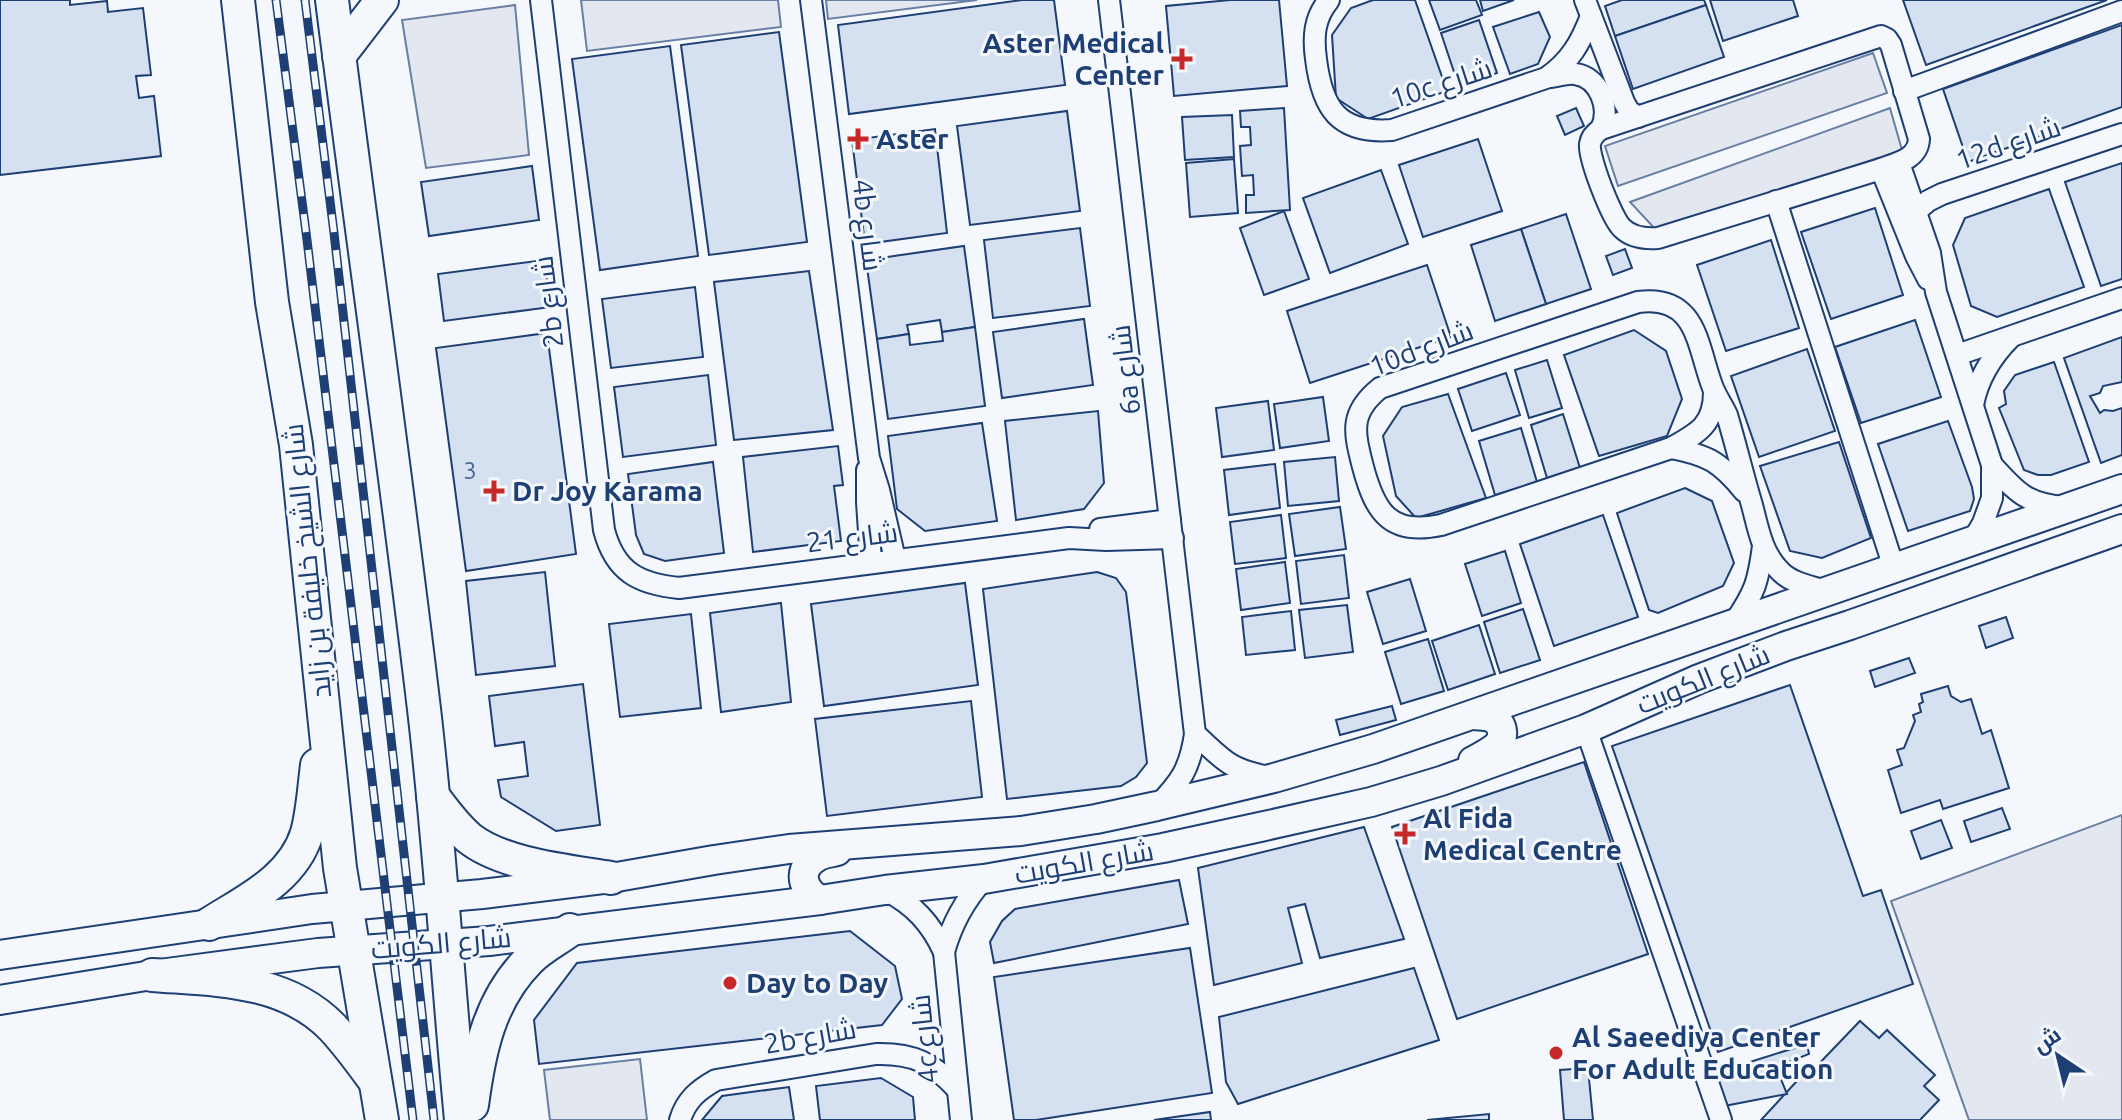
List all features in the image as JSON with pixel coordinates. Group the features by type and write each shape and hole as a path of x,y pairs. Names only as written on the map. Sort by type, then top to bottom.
{"main road":[{"name":"شارع الشيخ خليفة بن زايد","path":"238,0 272,302 296,445 340,868 382,1120"},
{"path":"332,0 422,695 443,897 461,1120"},
{"path":"339,56 382,0"},
{"name":"شارع الكويت","path":"0,955 312,909 611,878 789,849 1021,831 1157,806 1274,778 1373,749 2122,489"},
{"name":"شارع الكويت","path":"0,1000 152,975 318,953 489,941 984,879 1177,845 1371,802 1441,781 1586,729 1734,665 2122,529"},
{"path":"2066,548 2093,548 2122,543"},
{"path":"1441,781 1501,741 1503,733 1496,719 1474,715"},
{"path":"209,924 276,880 302,846 310,821 324,719"},
{"path":"433,796 456,826 487,849 518,860 611,878"},
{"path":"820,900 811,895 805,886 804,875 808,865 815,857 865,845"},
{"path":"470,1120 477,1063 496,1007 530,959 570,930"},
{"path":"152,975 259,985 299,1001 331,1027 378,1084"}],"street":[{"name":"2b شارع","path":"541,0 604,530 617,560 643,582"},
{"name":"4b شارع","path":"811,0 869,458 867,502 871,562"},
{"name":"6a شارع","path":"1109,0 1195,734 1190,763 1184,776 1157,806"},
{"name":"10c شارع","path":"1329,0 1316,23 1314,40 1320,87 1333,111 1345,122 1360,129 1392,130 1546,78 1576,74 1586,77 1600,93 1605,111 1606,118 1601,129 1591,139 1590,153 1613,218 1621,228 1645,239 1658,238 1890,166"},
{"name":"10c شارع","path":"1546,78 1559,69 1578,46 1588,8"},
{"name":"10c شارع","path":"1588,8 1624,102 1629,111 1638,117"},
{"path":"1904,91 2122,11"},
{"path":"1601,129 1881,36 1891,45 1919,139 1919,145 1911,156 1890,166"},
{"name":"12d شارع","path":"1915,212 1942,194 2122,134"},
{"path":"1890,166 1915,212 1930,253 1936,292 1992,465 1992,498 1973,540"},
{"path":"1890,166 1916,256 1936,292"},
{"path":"1776,201 1894,568"},
{"path":"1957,355 2122,298"},
{"name":"10d شارع","path":"1714,392 1710,418 1702,429 1671,448 1424,529 1399,524 1379,509 1371,495 1355,436 1356,419 1361,407 1380,388 1638,302 1669,305 1689,319 1695,330 1714,392 1727,416 1763,546 1782,574 1825,591"},
{"path":"1973,405 1982,375 2011,336"},
{"name":"10d شارع","path":"1671,448 1712,459 1750,497"},
{"name":"4b شارع","path":"869,458 895,559"},
{"path":"1992,465 2016,490 2030,499 2045,505 2070,507"},
{"name":"شارع 21","path":"643,582 679,588 1069,538 1106,540 1172,529"},
{"name":"10d شارع","path":"1734,623 1759,580 1763,546"},
{"path":"1586,729 1721,1120"},
{"path":"1195,734 1220,759 1234,768 1274,778"},
{"name":"4c شارع","path":"944,952 958,912 984,879"},
{"name":"4c شارع","path":"885,890 915,908 937,936 944,952 961,1120"},
{"name":"2b شارع","path":"680,1120 688,1101 700,1088 716,1080 876,1054 896,1053 914,1057 945,1076 957,1089"}],"shaded area":[{"path":"581,0 778,0 781,27 587,51"},
{"path":"826,0 977,0 828,19"},
{"path":"515,5 529,155 426,168 402,20"},
{"path":"1873,53 1887,93 1618,186 1605,146"},
{"path":"1890,108 1902,150 1658,232 1630,202"},
{"path":"2122,815 2122,1120 1969,1120 1891,901"},
{"path":"640,1059 647,1120 550,1120 544,1070"}],"building":[{"path":"0,0 70,0 70,5 107,1 108,12 143,8 151,75 136,76 139,98 154,96 161,156 0,175"},
{"path":"1022,0 1054,0 1065,85 849,114 838,25"},
{"path":"1230,0 1279,0 1287,86 1174,96 1166,6"},
{"path":"1373,0 1415,0 1447,91 1368,119 1336,98 1332,35 1351,8"},
{"path":"1429,0 1476,0 1482,15 1440,30"},
{"path":"1480,0 1514,0 1483,11"},
{"path":"1622,0 1704,0 1706,5 1615,36 1605,6"},
{"path":"1710,0 1793,0 1798,16 1723,41"},
{"path":"1903,0 2107,0 1926,65"},
{"path":"1706,5 1724,57 1633,89 1615,36"},
{"path":"1539,12 1550,37 1538,64 1510,74 1493,27"},
{"path":"1479,20 1497,73 1459,87 1441,33"},
{"path":"2122,25 2122,107 1968,162 1943,89"},
{"path":"779,32 807,242 709,255 681,45"},
{"path":"670,46 698,256 600,270 572,59"},
{"path":"1284,108 1290,210 1246,213 1246,195 1254,195 1253,175 1242,176 1240,146 1251,145 1250,127 1241,127 1240,111"},
{"path":"1576,108 1584,126 1565,135 1557,116"},
{"path":"1067,111 1080,211 970,225 957,126"},
{"path":"1232,115 1234,157 1185,160 1182,117"},
{"path":"935,129 947,233 865,244 852,140"},
{"path":"1478,139 1502,211 1423,237 1399,165"},
{"path":"1234,159 1238,213 1190,217 1186,163"},
{"path":"2122,163 2122,279 2101,286 2065,182"},
{"path":"532,166 539,220 429,236 421,182"},
{"path":"1381,170 1408,244 1330,273 1303,198"},
{"path":"2049,189 2084,287 1997,317 1971,306 1953,245 1965,218"},
{"path":"1875,208 1903,295 1831,319 1801,232"},
{"path":"1284,211 1309,279 1264,295 1240,228"},
{"path":"1566,214 1591,289 1546,304 1521,229"},
{"path":"1080,228 1090,306 993,318 984,240"},
{"path":"1521,229 1546,304 1495,321 1471,245"},
{"path":"1771,240 1799,328 1726,351 1697,265"},
{"path":"964,246 975,327 942,332 940,320 907,325 909,334 877,339 866,260"},
{"path":"1625,249 1632,268 1613,275 1606,256"},
{"path":"544,260 551,307 444,321 438,274"},
{"path":"1427,265 1451,337 1310,383 1287,311"},
{"path":"809,271 833,430 734,440 714,282"},
{"path":"695,287 703,357 611,368 602,299"},
{"path":"1084,319 1093,385 1002,398 993,332"},
{"path":"1915,320 1941,397 1861,423 1835,347"},
{"path":"975,327 985,406 888,419 877,339 909,334 910,345 943,341 942,332"},
{"path":"1634,330 1666,351 1682,399 1667,436 1599,456 1564,355"},
{"path":"547,333 576,554 466,571 436,348"},
{"path":"2122,337 2122,382 2103,386 2100,393 2090,396 2100,413 2122,408 2122,455 2101,463 2064,358"},
{"path":"1807,349 1835,431 1759,457 1731,376"},
{"path":"1547,360 1562,408 1529,418 1515,370"},
{"path":"2054,362 2089,462 2051,475 2038,475 2024,470 1999,408 2006,404 2004,391 2015,375"},
{"path":"1506,373 1520,415 1472,431 1458,389"},
{"path":"708,375 716,445 623,457 614,387"},
{"path":"1448,394 1486,498 1416,518 1396,496 1383,436 1402,407"},
{"path":"1323,397 1329,441 1280,448 1274,404"},
{"path":"1268,401 1274,450 1222,457 1216,408"},
{"path":"1098,411 1104,483 1084,509 1016,520 1005,421"},
{"path":"1563,414 1580,468 1547,478 1531,425"},
{"path":"1948,421 1972,487 1974,499 1970,511 1908,531 1878,444"},
{"path":"982,423 997,521 925,531 897,509 888,436"},
{"path":"1521,428 1537,482 1495,495 1479,441"},
{"path":"1839,442 1871,538 1822,558 1790,551 1760,466"},
{"path":"838,446 843,485 834,486 841,541 753,552 743,457"},
{"path":"1335,457 1339,501 1288,506 1284,462"},
{"path":"713,462 724,553 665,561 644,554 636,535 628,474"},
{"path":"1275,464 1280,508 1229,515 1224,470"},
{"path":"1685,488 1712,501 1734,563 1723,586 1658,613 1649,610 1617,513"},
{"path":"1340,507 1346,549 1295,556 1289,514"},
{"path":"1281,515 1286,558 1235,564 1230,522"},
{"path":"1603,515 1638,617 1554,646 1520,544"},
{"path":"1505,551 1521,603 1482,616 1465,564"},
{"path":"1344,555 1349,598 1301,604 1296,561"},
{"path":"1285,562 1290,603 1241,610 1236,569"},
{"path":"545,572 555,666 476,675 466,581"},
{"path":"1097,572 1116,578 1126,592 1147,763 1136,777 1121,786 1007,799 983,589"},
{"path":"1410,579 1426,631 1383,644 1367,592"},
{"path":"965,583 978,685 824,706 811,604"},
{"path":"781,603 791,702 721,712 710,613"},
{"path":"1347,605 1353,652 1305,658 1299,610"},
{"path":"1523,609 1540,660 1500,673 1484,622"},
{"path":"1291,611 1295,650 1246,655 1242,617"},
{"path":"691,614 701,708 620,717 609,624"},
{"path":"2006,617 2013,638 1986,648 1979,626"},
{"path":"1479,625 1495,674 1448,690 1432,641"},
{"path":"1428,639 1444,691 1401,704 1385,652"},
{"path":"1909,658 1915,673 1875,687 1870,671"},
{"path":"583,684 600,825 556,831 501,797 498,780 528,776 524,742 495,746 489,696"},
{"path":"1790,685 1863,896 1881,890 1913,984 1718,1052 1612,746"},
{"path":"1948,686 1951,696 1961,702 1971,699 1982,734 1991,730 2009,788 1943,809 1940,800 1901,813 1888,770 1902,765 1897,750 1904,748 1915,721 1913,715 1921,712 1921,694"},
{"path":"971,701 982,797 827,816 815,719"},
{"path":"1392,706 1396,720 1340,735 1336,720"},
{"path":"1584,762 1648,954 1457,1019 1392,827"},
{"path":"2002,808 2010,829 1971,842 1964,821"},
{"path":"1941,820 1952,848 1921,859 1911,831"},
{"path":"1364,827 1404,939 1320,958 1305,904 1288,908 1302,963 1214,985 1198,868"},
{"path":"1179,880 1188,924 994,963 990,942 1002,921 1015,909"},
{"name":"Day to Day","path":"850,931 895,966 902,999 882,1025 539,1064 534,1020 577,963"},
{"path":"1190,948 1212,1093 1036,1120 1014,1120 994,977"},
{"path":"1414,968 1439,1040 1238,1104 1226,1082 1219,1017"},
{"path":"1860,1021 1879,1038 1887,1030 1935,1075 1924,1086 1939,1100 1920,1120 1761,1120 1809,1068 1812,1071"},
{"path":"1807,1044 1809,1054 1776,1067 1787,1094 1724,1106 1712,1074"},
{"path":"1588,1068 1593,1120 1564,1120 1560,1070"},
{"path":"881,1078 913,1097 915,1120 820,1120 816,1086"},
{"path":"789,1087 794,1120 702,1120 722,1096"},
{"path":"1210,1112 1211,1120 1154,1120"},
{"path":"1489,1114 1489,1120 1427,1120"}],"railway":[{"path":"276,0 413,1120"},
{"path":"305,0 434,1120"}],"place":[{"name":"Aster Medical Center","path":"1182,59"},
{"name":"Aster","path":"858,139"},
{"name":"Dr Joy Karama","path":"494,491"},
{"name":"Al Fida Medical Centre","path":"1405,834"},
{"name":"Day to Day","path":"730,983"},
{"name":"Al Saeediya Center For Adult Education","path":"1556,1053"}]}
